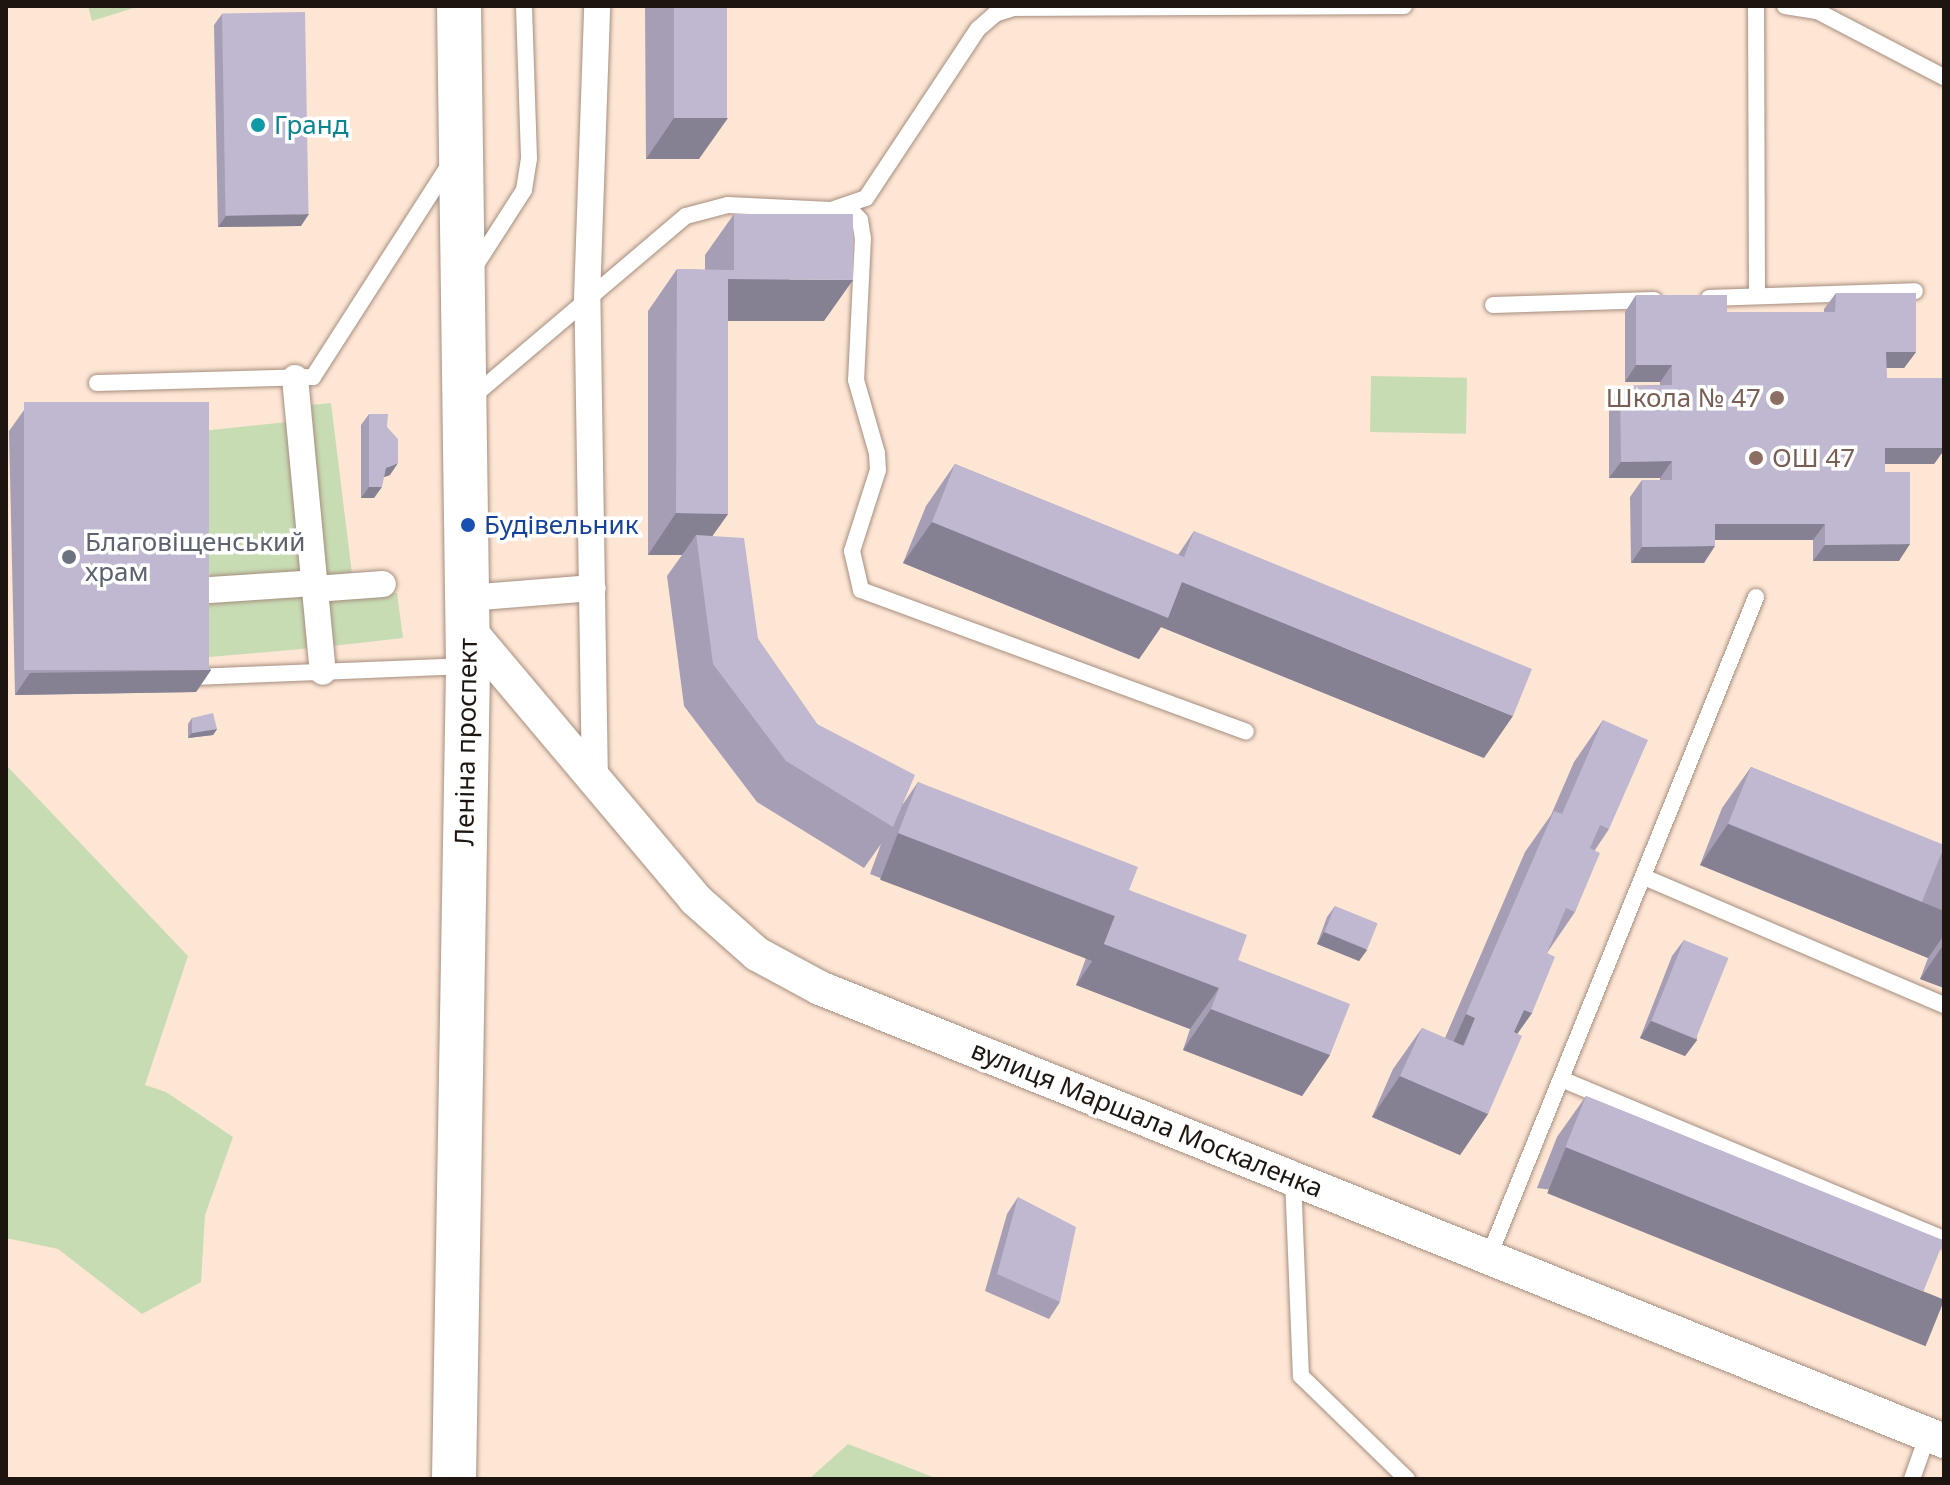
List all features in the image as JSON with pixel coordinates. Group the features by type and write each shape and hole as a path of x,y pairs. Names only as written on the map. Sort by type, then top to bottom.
{"main road":[{"name":"Леніна проспект","path":"454,1479 468,631 467,279 459,6"}],"street":[{"path":"595,783 587,299 597,6"},
{"path":"295,378 323,672"},
{"path":"195,591 383,584"},
{"path":"468,631 593,588"},
{"name":"вулиця Маршала Москаленка","path":"468,631 695,899 757,954 820,988 1293,1176 1936,1438"}],"lane":[{"path":"467,279 524,190 529,158 524,6"},
{"path":"467,401 686,216 708,208 848,207 866,198 978,29 995,14 1013,8 1404,6"},
{"path":"1756,6 1757,296"},
{"path":"1785,6 1817,9 1944,77"},
{"path":"97,383 313,377 463,144"},
{"path":"848,207 860,220 863,238 856,380 877,453 878,470 852,551 861,590 1246,732"},
{"path":"1493,305 1915,291"},
{"path":"1489,1256 1756,597"},
{"path":"195,677 323,672 468,631"},
{"path":"1644,877 1944,1005"},
{"path":"1561,1079 1944,1239"},
{"path":"1293,1176 1301,1376 1407,1479"},
{"path":"1912,1479 1936,1438"}],"green space":[{"path":"88,6 140,6 92,21"},
{"path":"1371,376 1467,378 1466,434 1370,432"},
{"path":"331,403 352,574 324,578 311,405"},
{"path":"296,421 313,579 211,590 195,432"},
{"path":"310,587 315,648 201,658 195,597"},
{"path":"397,593 403,638 323,647 317,594"},
{"path":"6,765 188,956 145,1085 166,1092 233,1137 205,1215 201,1282 142,1314 58,1249 6,1238"},
{"path":"848,1444 938,1479 809,1479"}],"building":[{"path":"674,6 727,6 727,118 674,118"},
{"name":"Гранд","path":"305,12 309,214 226,215 222,13"},
{"path":"734,214 853,214 853,280 728,279 728,514 676,513 677,269 734,270"},
{"path":"1836,293 1916,293 1916,352 1886,352 1887,378 1944,378 1944,448 1885,448 1885,472 1910,472 1910,544 1825,545 1825,524 1715,524 1715,546 1642,547 1642,480 1672,480 1672,461 1621,462 1620,386 1672,385 1672,365 1636,365 1636,295 1727,295 1727,312 1835,312"},
{"path":"24,402 209,402 209,670 24,670"},
{"path":"369,414 388,414 387,427 398,439 398,463 386,468 382,487 369,487"},
{"path":"955,464 1184,557 1194,531 1532,669 1513,716 1182,582 1168,618 932,522"},
{"path":"696,535 744,538 758,639 817,724 915,775 893,827 786,761 713,664"},
{"path":"213,713 217,729 192,733 192,718"},
{"path":"1603,720 1648,740 1609,829 1600,825 1590,848 1600,853 1575,912 1566,908 1547,953 1555,957 1532,1013 1524,1010 1514,1032 1522,1036 1488,1114 1400,1076 1422,1028 1464,1046 1475,1018 1466,1014 1554,811 1562,814"},
{"path":"1751,767 1944,845 1922,902 1728,824"},
{"path":"918,782 1138,867 1129,890 1247,935 1238,960 1350,1004 1330,1055 1211,1009 1219,988 1104,944 1115,916 898,833"},
{"path":"1335,906 1378,923 1367,949 1325,932"},
{"path":"1684,940 1729,958 1696,1039 1651,1021"},
{"path":"1586,1096 1944,1241 1923,1292 1565,1147"},
{"path":"1018,1197 1076,1227 1060,1302 997,1274"}],"place":[{"name":"Гранд","path":"258,125"},
{"name":"Школа № 47","path":"1777,398"},
{"name":"ОШ 47","path":"1756,458"},
{"name":"Будівельник","path":"468,525"},
{"name":"Благовіщенський храм","path":"69,557"}]}
